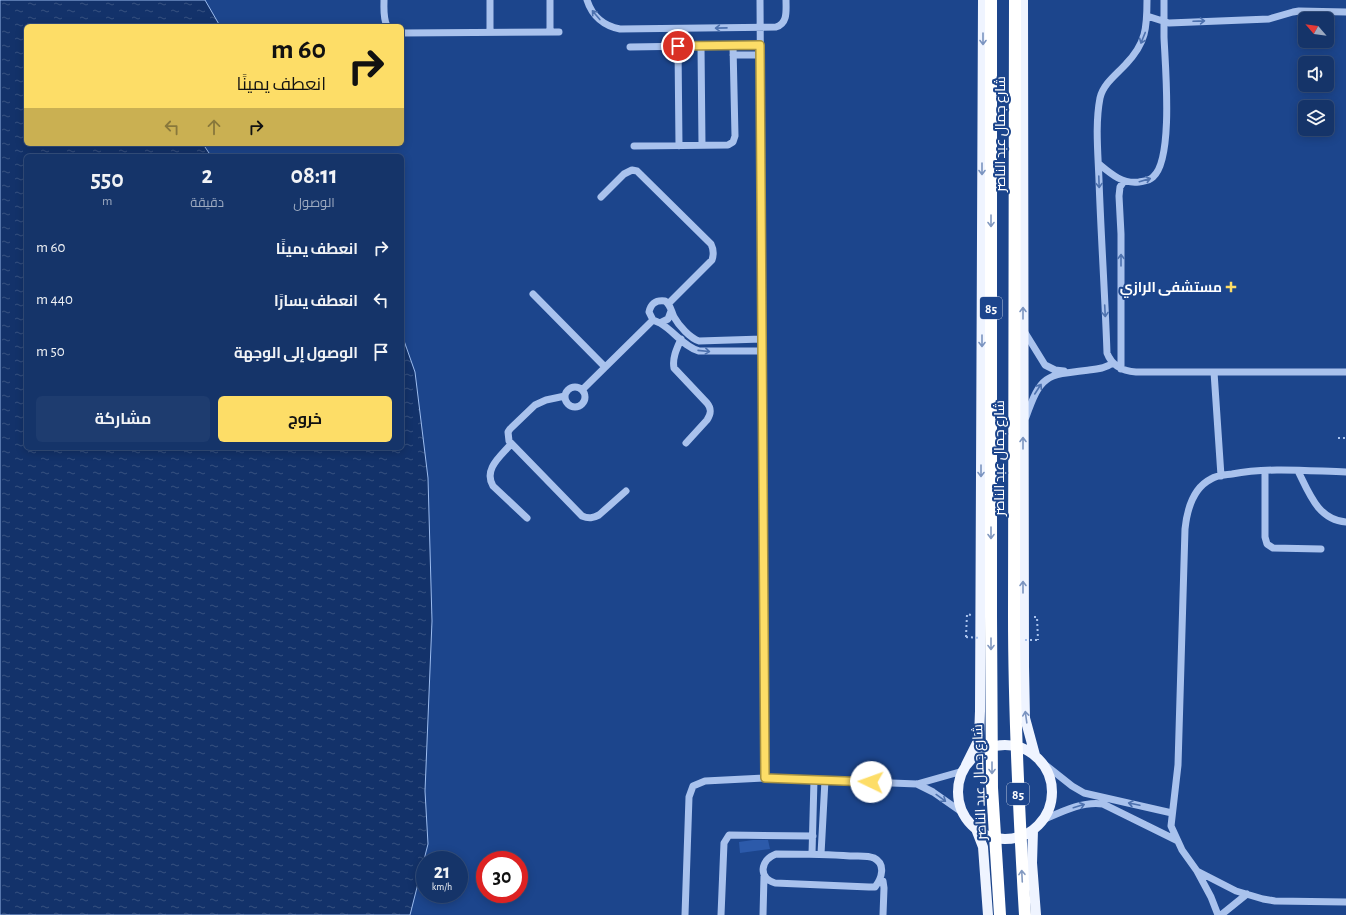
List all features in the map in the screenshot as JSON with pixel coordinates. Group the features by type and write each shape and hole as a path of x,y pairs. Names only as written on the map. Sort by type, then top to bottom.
{"highway":[{"name":"شارع جمال عبد الناصر","path":"991,0 992,788 1000,915"},
{"name":"شارع جمال عبد الناصر","path":"1015,0 1014,672 1017,788 1025,915"}],"main road":[{"path":"965,768 980,752 998,745 1018,746 1030,751 1043,763 1050,778 1052,795 1048,811 1043,820 1033,830 1023,836 1005,839 987,835 976,829 969,822 963,813 958,795 959,783 965,768 979,738 980,711 983,0"},
{"path":"1023,0 1024,667 1025,718 1035,755"},
{"path":"976,829 983,847 988,915"},
{"path":"1033,830 1032,863 1036,915"}],"street":[{"path":"384,0 384,15 386,24"},
{"path":"490,0 490,32"},
{"path":"550,0 550,32"},
{"path":"587,0 592,12 601,22 620,29 776,27 783,23 786,14 786,0"},
{"path":"760,0 765,778"},
{"path":"1147,0 1147,27 1138,49 1126,64 1108,82 1101,95 1098,116 1107,353 1113,364 1128,372 1346,372"},
{"path":"1099,164 1113,175 1131,183 1148,181 1154,177 1160,169 1164,154 1167,117 1164,0"},
{"path":"1147,16 1169,23 1269,19 1299,11 1346,12"},
{"path":"404,33 559,32"},
{"path":"630,47 760,45"},
{"path":"678,46 679,146"},
{"path":"701,46 702,145"},
{"path":"634,146 728,145 733,142 735,139 733,46"},
{"path":"733,55 760,55"},
{"path":"601,197 624,174 632,170 637,171 711,244 713,255 712,260 668,304"},
{"path":"1121,369 1121,234 1119,196 1120,187 1124,181"},
{"path":"533,294 605,367"},
{"path":"762,339 699,341 688,334 676,320 668,304 660,300 652,304 649,312 652,320 660,323 691,348 704,352 762,351"},
{"path":"660,323 668,319 672,312"},
{"path":"582,390 652,320"},
{"path":"1023,329 1045,365 1055,370 1070,372"},
{"path":"681,339 674,358 674,368 710,406 711,411 707,420 686,442"},
{"path":"1023,425 1034,395 1042,382 1052,376 1107,367 1113,364"},
{"path":"1214,372 1221,476"},
{"path":"571,387 582,390 584,401 578,406 574,407 567,404 565,396 568,389 571,387"},
{"path":"565,396 540,402 530,408 508,432 509,441 582,516 594,518 626,491"},
{"path":"511,444 493,465 489,475 490,481 493,486 527,518"},
{"path":"1265,471 1265,537 1267,544 1273,548 1321,549"},
{"path":"1247,894 1219,915 1211,896 1197,871 1176,840 1171,826 1178,765 1185,529 1187,514 1192,500 1200,488 1211,479 1221,476 1240,472 1265,471 1346,472"},
{"path":"1298,471 1316,506 1334,520 1346,522"},
{"path":"1043,763 1072,786 1084,793 1172,813"},
{"path":"685,915 690,797 693,786 705,780 765,778 917,784 965,768"},
{"path":"812,854 814,780"},
{"path":"821,854 825,780"},
{"path":"917,784 933,792 963,813"},
{"path":"1043,820 1068,810 1087,804 1096,803 1102,804 1176,840"},
{"path":"721,915 724,843 729,836 812,836"},
{"path":"763,915 764,865 770,856 776,854 821,854 871,857 880,863 882,868 880,880 875,887 775,883 769,881 764,876"},
{"path":"1197,871 1224,886 1263,899 1274,901 1346,902"},
{"path":"880,880 882,881 884,888 883,915"}],"path":[{"path":"1338,438 1346,438"},
{"path":"966,614 966,637"},
{"path":"1037,617 1038,640"}],"water":[{"path":"0,0 205,0 219,24 24,24 24,146 204,146 210,154 24,154 24,450 404,450 404,341 415,372 428,478 432,621 425,791 428,844 426,851 416,851 416,891 410,915 0,915"}],"building":[{"path":"768,840 770,849 740,853 739,842"}],"place":[{"name":"مستشفى الرازي","path":"1231,287"}],"route":[{"path":"678,46 760,45 765,778 871,782"}]}
